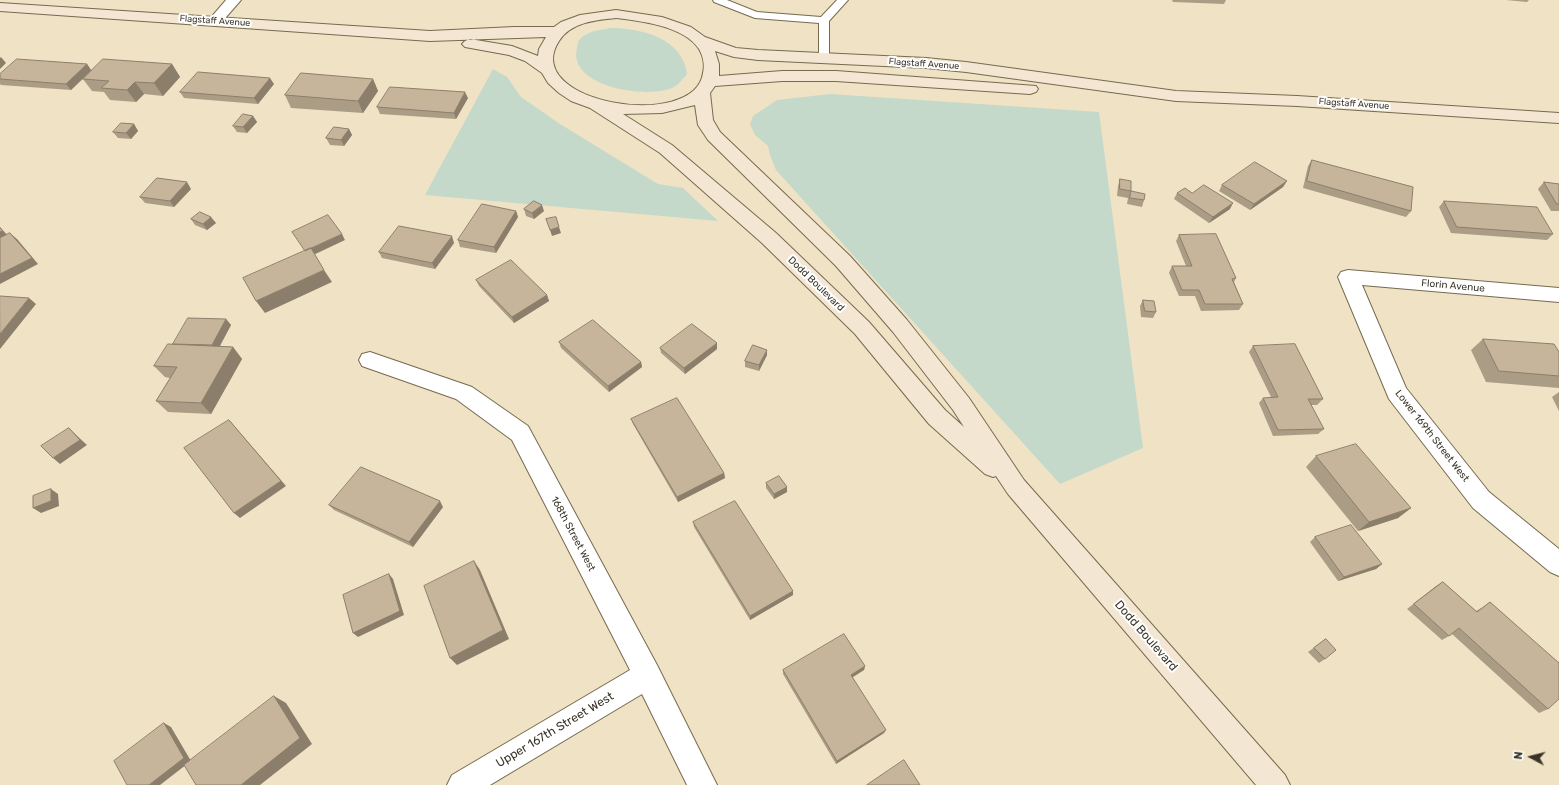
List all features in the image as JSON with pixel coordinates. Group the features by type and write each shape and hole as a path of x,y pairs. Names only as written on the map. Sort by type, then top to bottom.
{"street":[{"path":"215,21 234,0"},
{"path":"577,7 561,29 552,38 546,51 549,71 554,79 565,89 596,104 618,109 654,110 679,105 694,99 706,87 712,69 710,56 698,40 636,1"},
{"name":"Flagstaff Avenue","path":"0,7 430,36 512,51 531,58 549,71"},
{"path":"561,29 586,17 616,14 642,17 672,24"},
{"name":"Flagstaff Avenue","path":"430,36 561,29"},
{"name":"Flagstaff Avenue","path":"698,40 734,52 926,63 966,67 1176,96 1297,101 1559,118"},
{"name":"Flagstaff Avenue","path":"706,87 782,76 836,76 1080,92 1149,93"},
{"name":"Dodd Boulevard","path":"706,87 703,114 708,129 720,143 843,261 900,326 961,404 1016,487"},
{"name":"Dodd Boulevard","path":"596,104 666,149 769,238 862,328 937,417 1016,487 1275,785"},
{"name":"Florin Avenue","path":"1348,277 1559,295"},
{"name":"Lower 169th Street West","path":"1348,277 1397,393 1481,500 1559,564"},
{"name":"168th Street West","path":"370,360 464,393 520,433 647,675 702,785"},
{"name":"Upper 167th Street West","path":"462,785 647,675"}],"lane":[{"path":"718,0 755,15 824,20"},
{"path":"824,58 824,20 844,0"}],"green space":[{"path":"610,28 635,30 659,38 678,52 684,62 687,74 674,87 662,91 630,91 612,87 597,81 584,72 577,61 577,46 583,36"},
{"path":"493,69 507,77 521,97 560,124 658,184 683,188 718,221 425,195"},
{"path":"830,94 1099,112 1143,448 1060,484 776,170 768,146 755,135 750,124 753,116 777,100"}],"building":[{"path":"17,59 87,64 66,84 0,79 0,74"},
{"path":"103,59 172,64 154,83 135,82 127,90 101,88 109,81 83,79"},
{"path":"198,72 270,78 254,98 180,92"},
{"path":"301,73 373,79 358,101 285,95"},
{"path":"390,87 465,92 454,113 377,107"},
{"path":"243,114 253,116 243,127 233,126"},
{"path":"121,123 134,124 126,133 113,132"},
{"path":"334,127 349,129 341,140 326,138"},
{"path":"1312,160 1413,187 1411,211 1307,181"},
{"path":"1255,162 1287,181 1254,204 1222,185"},
{"path":"157,178 187,182 170,201 140,197"},
{"path":"1120,179 1131,181 1131,191 1120,189"},
{"path":"1544,182 1559,184 1559,204 1557,204"},
{"path":"1204,185 1233,203 1213,217 1177,193 1185,188 1192,193"},
{"path":"1131,191 1145,194 1144,200 1130,198"},
{"path":"534,201 542,205 532,213 524,209"},
{"path":"1444,201 1537,207 1553,234 1457,227"},
{"path":"482,204 516,211 494,247 458,240"},
{"path":"200,212 211,217 203,224 191,219"},
{"path":"328,215 342,234 305,251 292,232"},
{"path":"556,217 559,227 550,230 546,219"},
{"path":"399,226 452,236 432,263 379,252"},
{"path":"10,233 32,258 0,274 0,238"},
{"path":"1216,234 1236,278 1232,279 1243,304 1205,304 1199,290 1182,290 1172,266 1192,266 1179,235"},
{"path":"311,248 324,270 256,301 243,278"},
{"path":"511,260 547,295 512,317 476,280"},
{"path":"0,296 29,298 0,334"},
{"path":"1143,300 1154,301 1156,312 1145,311"},
{"path":"188,318 226,319 212,345 173,344"},
{"path":"593,320 641,362 608,386 559,342"},
{"path":"692,324 717,343 684,368 660,348"},
{"path":"1483,339 1554,344 1559,352 1559,376 1499,371"},
{"path":"168,344 233,347 201,403 156,401 177,367 154,366"},
{"path":"1295,344 1323,399 1308,399 1324,429 1278,430 1263,398 1278,397 1253,346"},
{"path":"753,345 767,350 759,365 745,361"},
{"path":"677,398 724,473 677,497 631,419"},
{"path":"229,420 281,481 234,513 184,448"},
{"path":"69,428 80,440 53,458 41,446"},
{"path":"1356,444 1411,508 1369,522 1316,456"},
{"path":"361,467 440,501 409,542 329,505"},
{"path":"779,476 787,487 774,494 766,483"},
{"path":"51,489 51,501 33,508 33,496"},
{"path":"735,501 793,591 750,616 693,522"},
{"path":"1351,525 1382,564 1344,577 1315,537"},
{"path":"474,561 503,630 450,658 424,586"},
{"path":"389,574 400,611 353,633 343,595"},
{"path":"1443,582 1477,612 1490,602 1559,663 1559,699 1548,709 1459,628 1449,636 1414,604"},
{"path":"844,634 865,666 851,675 886,730 837,761 783,670"},
{"path":"1326,639 1336,650 1325,659 1314,648"},
{"path":"274,696 300,738 241,785 196,785 184,765"},
{"path":"164,723 184,758 149,785 127,785 114,761"},
{"path":"904,760 920,785 867,785"}]}
